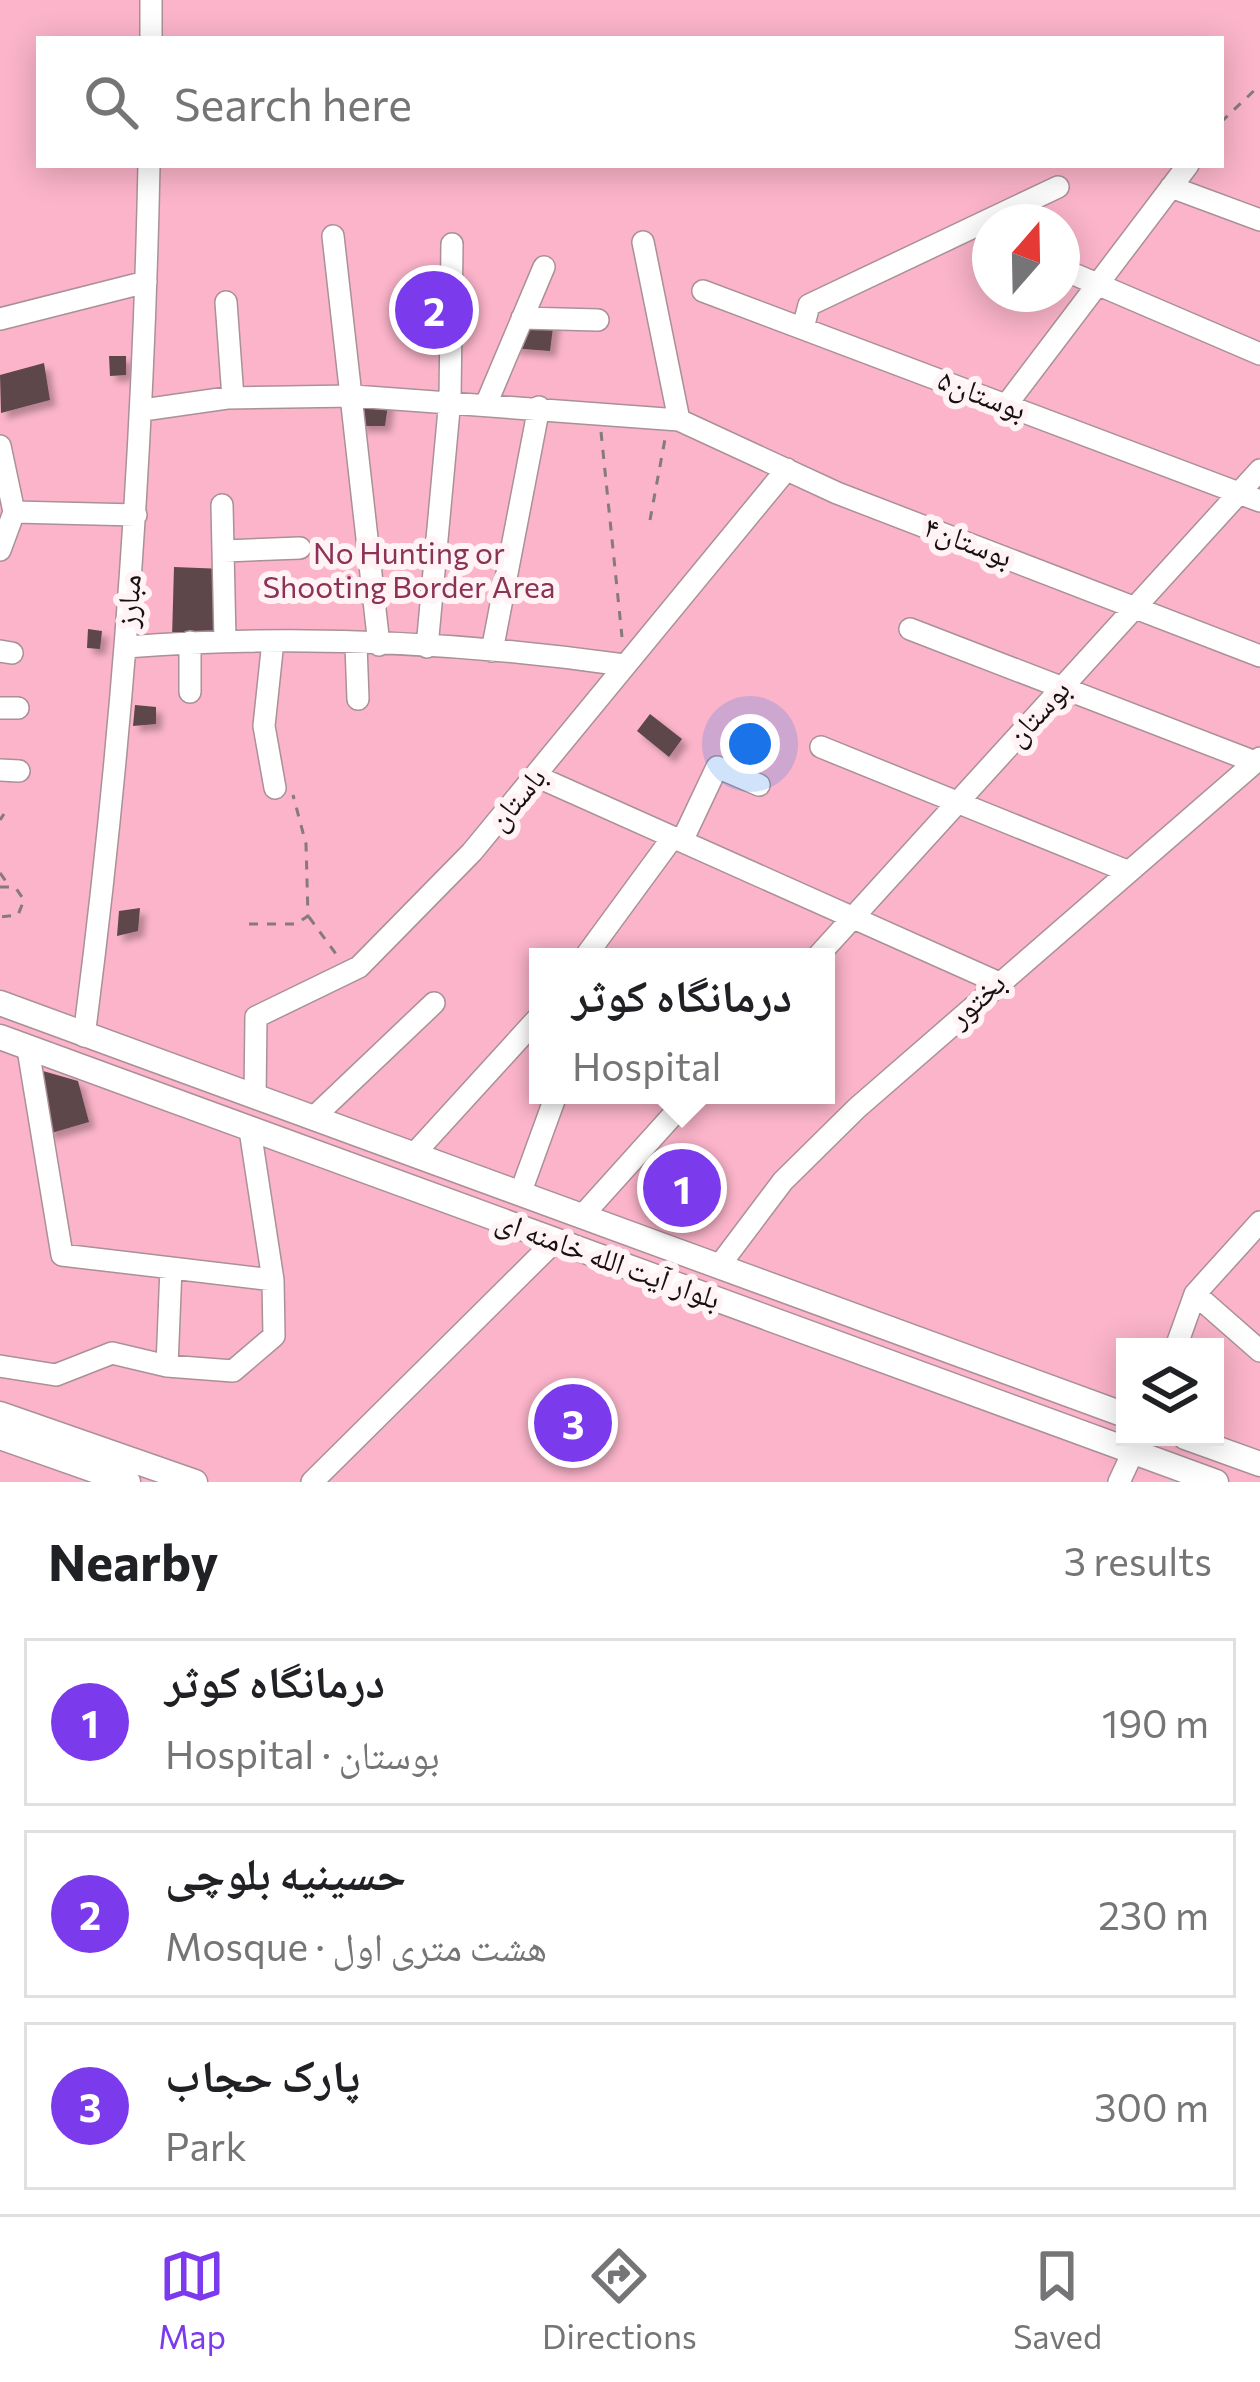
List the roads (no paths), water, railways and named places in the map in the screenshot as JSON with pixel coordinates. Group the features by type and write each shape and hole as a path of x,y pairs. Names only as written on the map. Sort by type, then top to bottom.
{"main road":[{"name":"بلوار آیت الله خامنه ای","path":"0,1003 1116,1412"},
{"name":"بلوار آیت الله خامنه ای","path":"0,1037 555,1241 1116,1437"},
{"path":"0,1414 195,1482"},
{"path":"0,1437 128,1482"},
{"name":"بلوار آیت الله خامنه ای","path":"1140,1446 1216,1482"},
{"path":"1210,1446 1260,1464"}],"street":[{"path":"151,0 151,36"},
{"name":"مبارز","path":"84,1036 114,807 136,515 149,168"},
{"path":"1006,404 1186,168"},
{"path":"1025,204 1058,187"},
{"path":"1171,188 1260,220"},
{"path":"803,328 809,304 972,230"},
{"path":"333,236 355,396 367,645 358,699"},
{"path":"643,242 674,420"},
{"path":"428,647 450,399 452,244"},
{"path":"487,402 544,268"},
{"path":"1080,279 1260,354"},
{"path":"0,319 146,282"},
{"name":"بوستان۵","path":"703,291 1250,497"},
{"path":"226,302 233,398"},
{"path":"522,318 598,320"},
{"name":"بوستان۴","path":"143,410 233,398 355,396 450,399 674,420 787,470 1260,656"},
{"path":"492,651 539,407"},
{"path":"0,446 14,512 0,550"},
{"name":"باستان","path":"255,1096 256,1017 350,972 472,852 787,470"},
{"name":"بوستان","path":"825,948 1137,606 1250,497 1260,470"},
{"path":"223,505 225,640"},
{"path":"14,512 136,515"},
{"path":"225,551 300,548"},
{"path":"910,629 1257,760"},
{"path":"273,641 264,726 284,790"},
{"path":"126,647 273,641 492,651 624,665"},
{"path":"190,642 190,692"},
{"path":"821,747 1127,871"},
{"name":"بختور","path":"719,1267 783,1181 997,982 1257,760"},
{"path":"592,948 678,839 717,767 759,785"},
{"path":"538,776 997,982"},
{"path":"314,1118 434,1003"},
{"path":"414,1154 529,1028"},
{"path":"28,1049 62,1255 273,1280"},
{"path":"520,1193 553,1104"},
{"path":"581,1216 684,1104"},
{"path":"0,1366 56,1375 112,1353 167,1366 232,1371 274,1336 273,1280 250,1130"},
{"path":"1252,1231 1260,1258"},
{"path":"1179,1338 1196,1294 1252,1231"},
{"path":"311,1482 555,1241"},
{"path":"167,1366 171,1268"},
{"path":"1196,1294 1260,1351"},
{"path":"1119,1482 1135,1446"}],"place":[{"name":"حسینیه بلوچی","path":"434,310"},
{"name":"درمانگاه کوثر","path":"682,1188"},
{"name":"پارک حجاب","path":"573,1423"}],"park label":[{"name":"No Hunting or Shooting Border Area","path":"409,571"}]}
